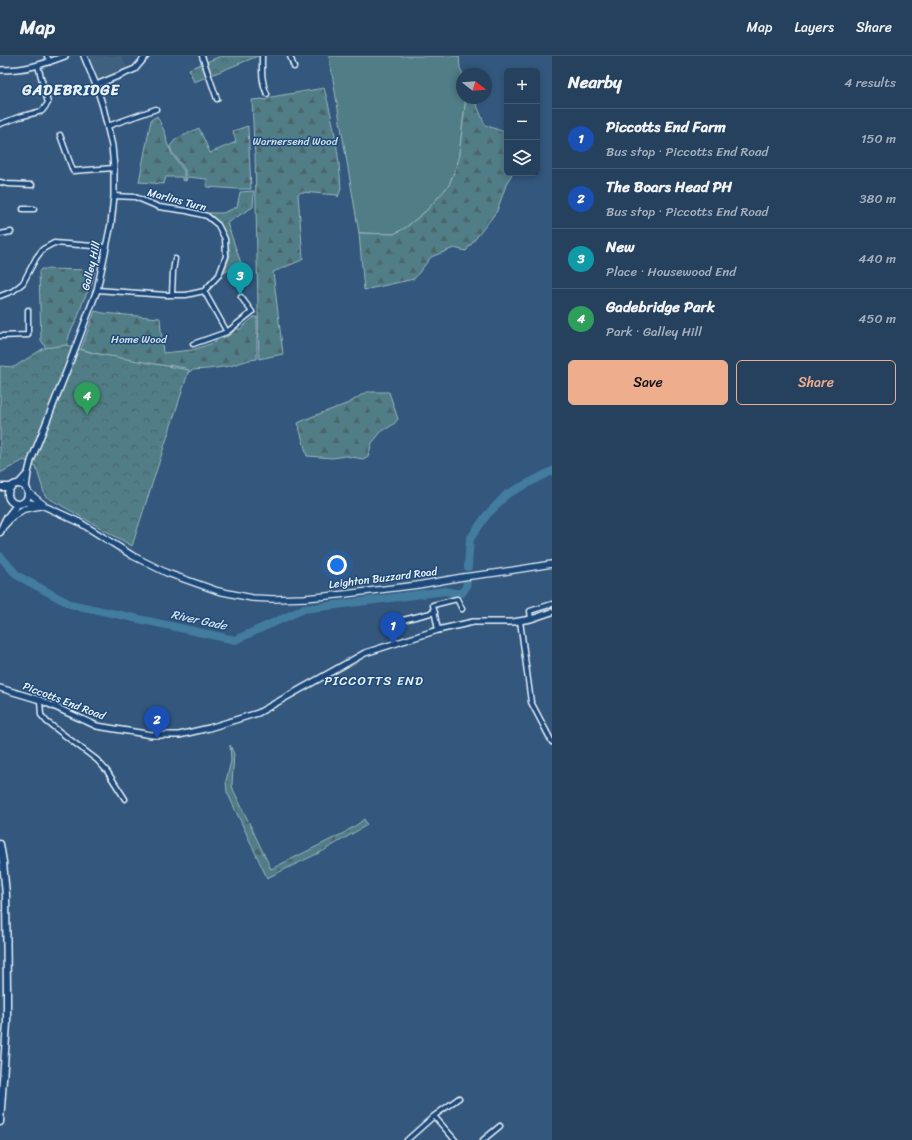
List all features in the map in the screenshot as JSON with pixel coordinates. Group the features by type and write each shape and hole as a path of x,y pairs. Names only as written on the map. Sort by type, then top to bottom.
{"main road":[{"path":"0,487 10,487 18,484 23,485 27,490 28,496 25,502 17,505 6,519 1,530"},
{"path":"6,519 8,508 8,490 10,487"},
{"path":"0,490 11,502 17,505"},
{"name":"Leighton Buzzard Road","path":"27,490 44,506"},
{"name":"Leighton Buzzard Road","path":"25,502 44,506 79,522 133,556 167,573 218,591 252,598 305,598 344,594 418,585 552,564"},
{"path":"1,530 13,516 24,509 44,506"},
{"path":"0,844 6,895 8,1023 0,1122"}],"street":[{"path":"47,56 50,62"},
{"path":"0,70 18,70 38,66 66,56"},
{"path":"96,85 135,69 146,56"},
{"path":"202,56 217,99"},
{"path":"262,56 263,85 267,94"},
{"path":"290,56 294,67"},
{"name":"Galley Hill","path":"27,490 28,473 31,461 97,290 111,224 114,196 112,146 103,106 85,57"},
{"path":"0,124 42,111 48,104 38,66"},
{"path":"108,126 156,109"},
{"path":"60,135 72,171 114,168"},
{"path":"0,182 8,184 32,185"},
{"name":"Marlins Turn","path":"114,196 135,197 158,207 187,211 207,216 218,225 225,240 226,256 219,275 204,291"},
{"path":"23,209 34,209"},
{"path":"0,234 11,232"},
{"path":"0,296 13,291 23,283 36,258 43,249 54,243 106,247"},
{"path":"172,295 175,259"},
{"path":"97,290 152,295 186,295 204,291 227,332"},
{"path":"193,344 227,332 252,312 241,297"},
{"path":"0,336 28,335 28,310"},
{"name":"Galley Hill","path":"18,484 28,473"},
{"path":"438,630 433,605 457,599 462,608"},
{"path":"531,618 530,611 552,604"},
{"path":"404,620 435,612"},
{"name":"Piccotts End Road","path":"0,688 40,700 97,726 152,735 179,735 209,728 258,713 365,652 438,630 473,622 520,621 552,612"},
{"path":"520,621 532,702 552,742"},
{"path":"40,700 41,715 47,722 97,760 107,771 125,799"},
{"path":"407,1140 434,1116 459,1098"},
{"path":"434,1116 454,1140"},
{"path":"483,1140 500,1126"}],"shaded area":[{"path":"89,56 122,56 128,71 99,81"}],"green space":[{"path":"221,56 258,56 194,82 189,69"},
{"path":"329,56 459,56 460,68 456,68 456,104 465,104 458,162 449,185 426,211 405,228 394,234 359,233"},
{"name":"Warnersend Wood","path":"324,88 336,138 341,189 338,197 337,195 301,192 298,194 303,258 302,260 273,272 283,354 259,359 255,154 252,100 267,100 271,97"},
{"path":"465,104 476,104 485,125 504,132 504,176 511,176 507,182 497,211 466,251 454,248 431,257 414,279 364,290 359,233 394,234 405,228 426,211 449,185 458,162"},
{"path":"157,116 166,135 167,143 172,154 184,171 184,181 182,180 182,177 166,177 164,184 139,182 151,120"},
{"path":"248,126 251,189 207,187 207,179 187,177 185,181 185,170 172,152 170,146 176,139 199,128 210,153 236,142 233,131"},
{"path":"254,191 253,207 227,223 241,263 224,273 230,255 227,237 223,229 209,213 223,213 237,207 240,192"},
{"path":"94,268 92,283 83,301 67,344 64,347 46,348 41,340 39,272 41,269 93,270"},
{"name":"Home Wood","path":"95,311 160,318 163,353 192,350 216,342 216,340 228,336 238,328 239,330 254,317 257,317 257,359 230,366 192,370 189,372 185,368 169,365 169,368 97,354 81,349"},
{"path":"66,345 93,353 189,370 132,546 45,496 36,467 24,460 0,473 0,366 14,367 44,348"},
{"path":"367,392 389,392 398,419 394,424 381,432 372,443 368,456 363,459 346,456 332,458 307,456 298,423 349,403"},
{"path":"230,745 234,754 233,789 271,869 342,834 364,819 367,825 323,851 267,878 227,792 226,781 231,761"}],"waterway":[{"name":"River Gade","path":"468,567 470,539 486,516 507,494 552,471"},
{"name":"River Gade","path":"0,556 18,576 70,604 235,640 304,609 446,591 462,593 466,587 467,581"}],"place":[{"name":"New","path":"240,295"},
{"name":"Gadebridge Park","path":"87,415"},
{"name":"Piccotts End Farm","path":"393,645"},
{"name":"The Boars Head PH","path":"157,739"}],"district":[{"name":"GADEBRIDGE","path":"71,90"},
{"name":"PICCOTTS END","path":"374,680"}]}
